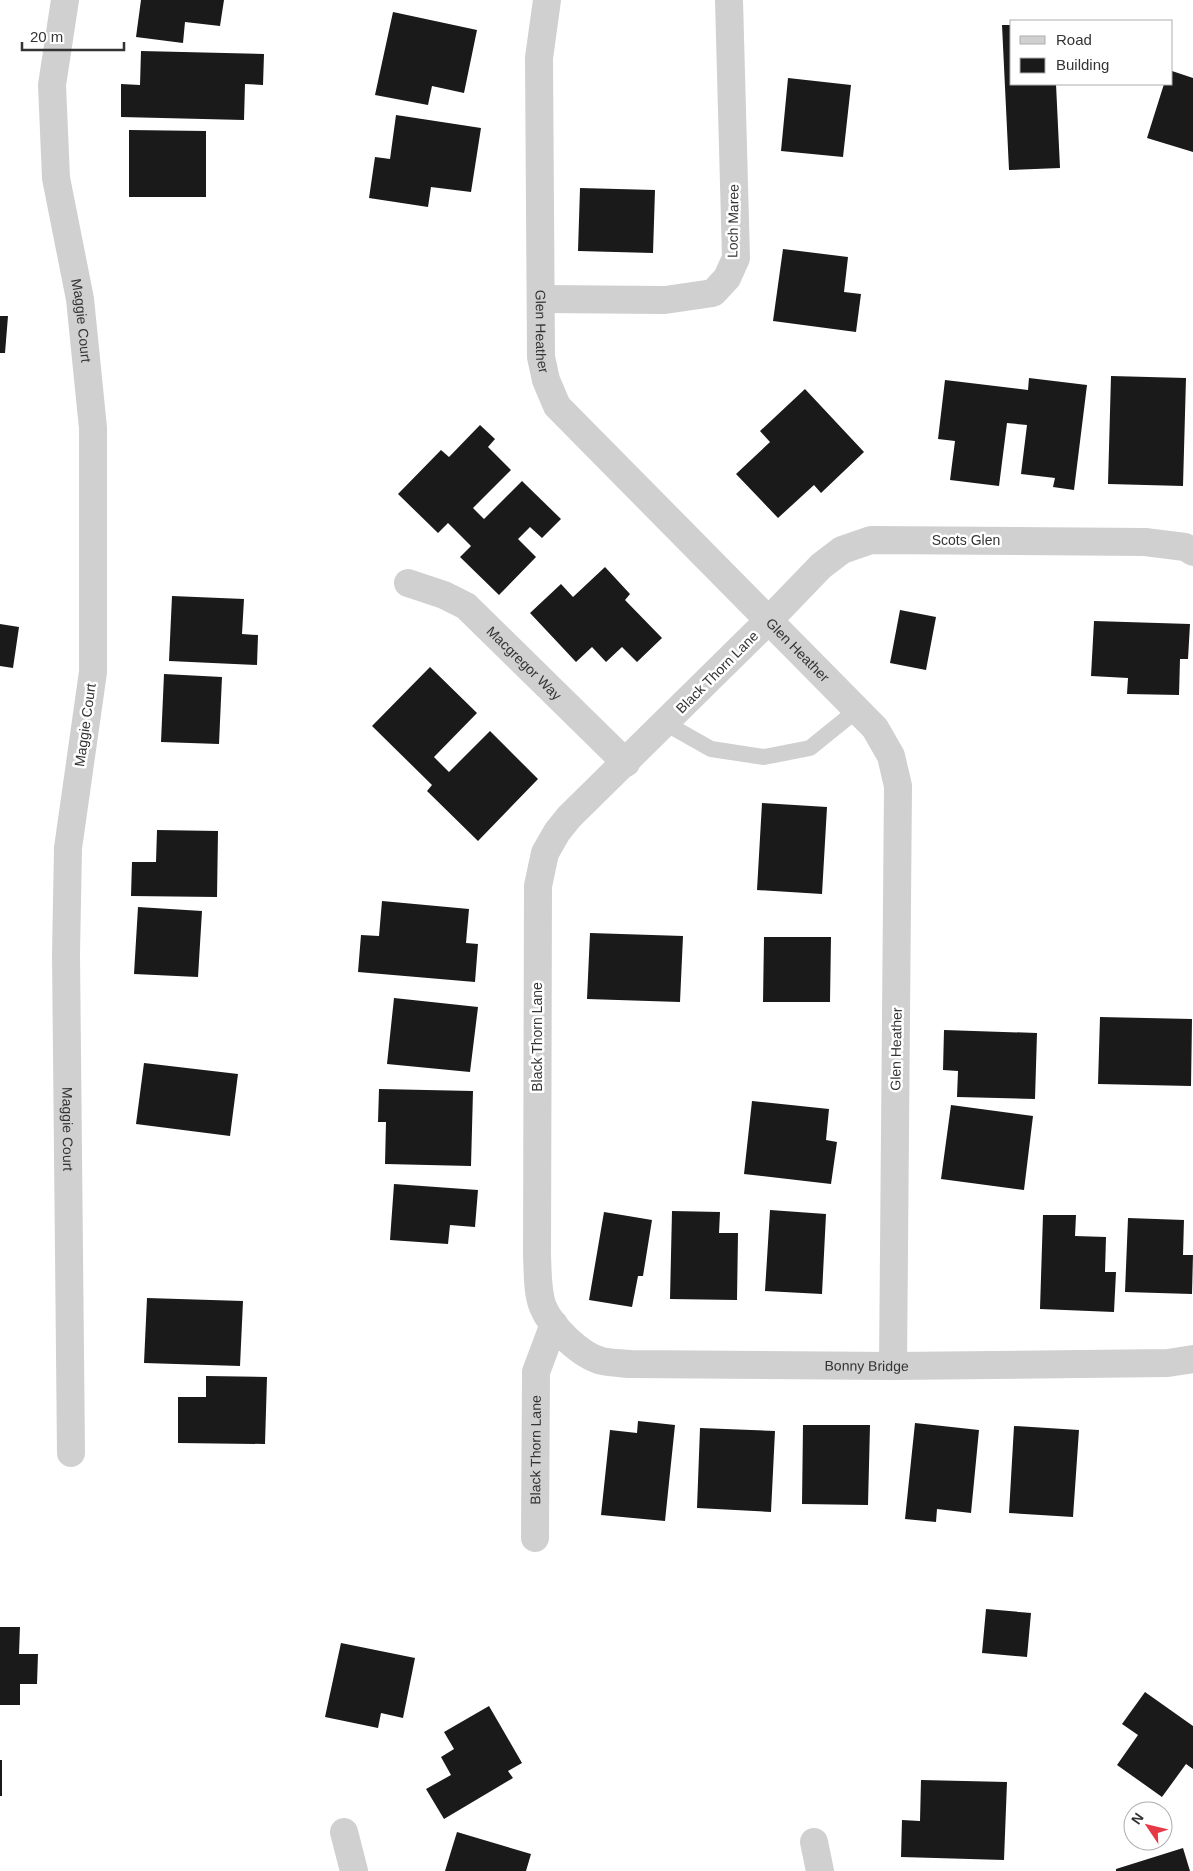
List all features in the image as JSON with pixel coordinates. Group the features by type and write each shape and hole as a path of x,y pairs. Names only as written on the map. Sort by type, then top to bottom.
{"street":[{"name":"Maggie Court","path":"64,0 52,85 56,178 80,299 93,428 93,672 68,848 66,954 71,1453"},
{"name":"Glen Heather","path":"546,0 539,58 541,357 546,380 557,406 875,728 891,756 898,786 893,1366"},
{"name":"Loch Maree","path":"541,299 665,300 713,293 727,278 736,258 729,0"},
{"name":"Scots Glen","path":"768,621 821,566 842,550 871,540 1145,542 1185,547 1193,552"},
{"name":"Macgregor Way","path":"408,583 444,595 466,606 626,763"},
{"name":"Black Thorn Lane","path":"535,1538 536,1372 554,1324 543,1307 538,1283 537,1256 538,886 545,853 557,832 569,817 626,763 768,621"},
{"name":"Bonny Bridge","path":"554,1324 577,1348 601,1361 630,1364 893,1366 1168,1363 1193,1359"},
{"path":"344,1832 354,1871"},
{"path":"814,1842 820,1871"}],"lane":[{"path":"665,724 711,749 764,757 810,748 857,710"}],"building":[{"path":"141,0 224,0 220,26 185,22 183,43 136,37"},
{"path":"393,12 477,30 464,93 432,86 428,105 375,95"},
{"path":"1002,25 1010,25 1010,85 1056,85 1060,168 1009,170"},
{"path":"141,51 264,54 263,85 245,84 244,120 121,117 121,84 140,85"},
{"path":"1173,71 1193,78 1193,152 1147,138 1164,85 1173,85"},
{"path":"788,78 851,85 843,157 781,151"},
{"path":"396,115 481,128 471,192 431,187 428,207 369,198 375,157 390,159"},
{"path":"129,130 206,131 206,197 129,197"},
{"path":"580,188 655,190 653,253 578,251"},
{"path":"783,249 848,257 844,292 861,294 856,332 773,321"},
{"path":"0,316 8,316 5,353 0,353"},
{"path":"1111,376 1186,378 1183,486 1108,484"},
{"path":"1029,378 1087,385 1074,490 1053,487 1055,478 1021,474 1027,425 1007,423 999,486 950,480 955,441 938,439 945,380 1028,390"},
{"path":"805,389 864,452 821,493 814,485 778,518 736,474 770,442 760,431"},
{"path":"480,425 495,439 488,447 511,470 473,508 484,519 522,481 561,519 542,538 530,527 518,539 536,557 499,595 460,557 471,546 448,523 438,533 398,494 441,450 449,457"},
{"path":"605,567 630,594 625,600 662,638 637,662 622,647 606,662 592,647 576,662 530,613 561,584 573,597"},
{"path":"172,596 244,599 242,634 258,635 257,665 169,661"},
{"path":"900,610 936,617 926,670 890,663"},
{"path":"1094,621 1190,624 1188,659 1180,659 1179,695 1127,694 1128,678 1091,676"},
{"path":"0,624 19,627 13,668 0,666"},
{"path":"430,667 477,713 434,757 449,772 490,731 538,779 478,841 427,791 432,785 372,726"},
{"path":"164,674 222,677 219,744 161,742"},
{"path":"762,803 827,807 822,894 757,890"},
{"path":"157,830 218,831 217,897 131,896 132,862 156,862"},
{"path":"382,901 469,909 466,943 478,944 475,982 358,972 361,935 379,936"},
{"path":"138,907 202,911 198,977 134,974"},
{"path":"590,933 683,936 680,1002 587,999"},
{"path":"764,937 831,937 830,1002 763,1002"},
{"path":"394,998 478,1007 470,1072 387,1064"},
{"path":"1100,1017 1192,1019 1191,1086 1098,1084"},
{"path":"944,1030 1037,1033 1035,1099 957,1097 958,1071 943,1070"},
{"path":"144,1063 238,1074 230,1136 136,1124"},
{"path":"379,1089 473,1091 471,1166 385,1164 386,1122 378,1122"},
{"path":"752,1101 829,1109 826,1140 837,1142 831,1184 744,1174"},
{"path":"951,1105 1033,1116 1024,1190 941,1179"},
{"path":"394,1184 478,1190 475,1227 450,1225 448,1244 390,1240"},
{"path":"770,1210 826,1214 822,1294 765,1291"},
{"path":"672,1211 720,1212 719,1233 738,1233 737,1300 670,1299"},
{"path":"604,1212 652,1220 643,1276 638,1276 632,1307 589,1300"},
{"path":"1043,1215 1076,1215 1075,1236 1106,1237 1105,1272 1116,1272 1114,1312 1040,1309"},
{"path":"1128,1218 1184,1220 1183,1255 1193,1255 1192,1294 1125,1292"},
{"path":"147,1298 243,1301 240,1366 144,1363"},
{"path":"206,1376 267,1377 265,1444 178,1443 178,1397 206,1397"},
{"path":"638,1421 675,1425 665,1521 601,1515 610,1430 637,1433"},
{"path":"915,1423 979,1430 971,1513 937,1509 936,1522 905,1519"},
{"path":"803,1425 870,1425 868,1505 802,1504"},
{"path":"1014,1426 1079,1430 1073,1517 1009,1513"},
{"path":"700,1428 775,1431 771,1512 697,1508"},
{"path":"986,1609 1031,1613 1027,1657 982,1653"},
{"path":"0,1627 20,1627 19,1654 38,1654 37,1684 20,1684 20,1705 0,1705"},
{"path":"341,1643 415,1658 403,1718 381,1713 378,1728 325,1717"},
{"path":"1145,1692 1193,1726 1193,1769 1186,1764 1162,1797 1117,1765 1138,1735 1122,1724"},
{"path":"489,1706 522,1763 508,1771 513,1778 444,1819 426,1789 451,1775 441,1757 454,1749 444,1732"},
{"path":"0,1760 2,1760 2,1796 0,1796"},
{"path":"921,1780 1007,1782 1004,1860 901,1857 902,1820 920,1821"},
{"path":"457,1832 531,1854 526,1871 445,1871"},
{"path":"1183,1848 1190,1871 1116,1871 1116,1869"}]}
